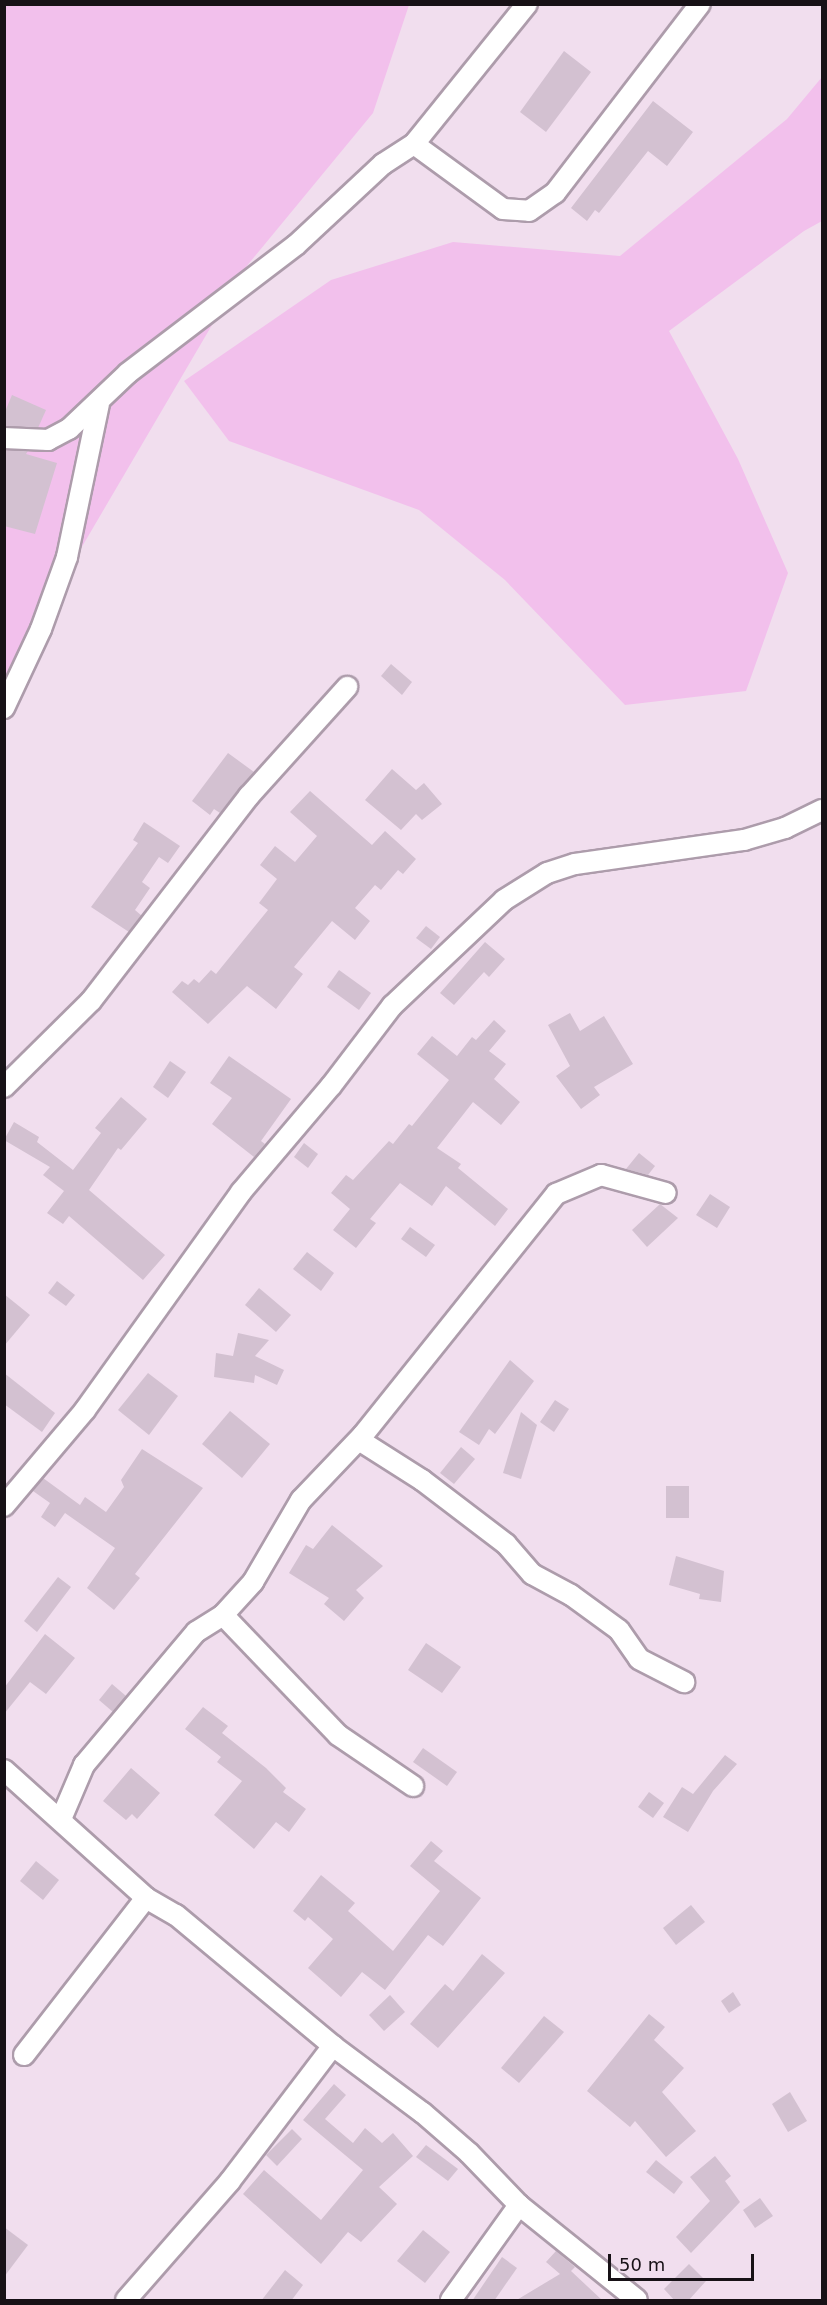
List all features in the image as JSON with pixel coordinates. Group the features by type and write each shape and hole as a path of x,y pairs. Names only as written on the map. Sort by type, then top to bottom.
{"street":[{"path":"4,438 48,440 69,429 128,373 296,245 383,164 414,144 527,4"},
{"path":"414,144 503,208 529,211 555,193 700,4"},
{"path":"4,708 41,629 67,557 100,401"},
{"path":"4,1087 91,1001 249,796 347,687"},
{"path":"4,1506 85,1410 241,1192 331,1086 392,1006 504,900 547,873 575,864 744,840 785,828 822,810"},
{"path":"61,1819 84,1765 196,1632 223,1615 253,1582 301,1500 359,1440 556,1194 601,1175 666,1193"},
{"path":"359,1440 422,1480 506,1544 532,1574 571,1595 619,1630 639,1659 684,1682"},
{"path":"223,1615 338,1735 413,1786"},
{"path":"4,1770 146,1898 176,1915 333,2046 423,2113 469,2153 519,2205 636,2301"},
{"path":"24,2055 146,1898"},
{"path":"126,2301 230,2181 333,2046"},
{"path":"451,2301 519,2205"}],"shaded area":[{"path":"5,5 409,5 373,113 246,267 5,678"},
{"path":"822,77 822,221 804,231 669,331 738,459 788,573 746,691 625,705 505,580 419,510 229,441 184,381 331,280 453,242 620,256 787,119"}],"building":[{"path":"564,51 591,72 546,132 520,112"},
{"path":"653,101 693,132 667,166 648,151 599,213 595,210 587,221 571,208"},
{"path":"12,395 46,410 38,428 4,426 4,414"},
{"path":"4,450 28,451 26,454 57,463 35,534 4,526"},
{"path":"391,664 412,682 402,695 381,676"},
{"path":"228,753 254,772 220,813 214,809 210,815 192,801"},
{"path":"392,769 416,790 424,783 442,804 422,820 416,814 401,830 365,800"},
{"path":"310,791 372,845 385,831 416,859 403,874 398,870 381,890 375,885 355,908 370,921 355,940 332,921 294,967 303,974 276,1009 247,986 208,1024 172,992 182,981 188,985 194,979 199,983 211,970 216,974 268,910 259,903 277,879 260,865 275,846 295,862 317,836 290,812"},
{"path":"144,822 180,846 168,863 159,857 142,882 150,888 135,910 142,916 129,932 91,907 138,843 133,840"},
{"path":"426,926 440,937 431,949 416,938"},
{"path":"485,942 505,959 489,977 484,972 454,1005 440,993"},
{"path":"339,970 371,993 359,1010 327,987"},
{"path":"570,1013 580,1031 604,1016 633,1064 594,1087 600,1095 581,1109 556,1076 570,1066 548,1025"},
{"path":"494,1020 506,1031 489,1051 506,1064 494,1079 520,1102 501,1125 473,1102 437,1148 461,1164 458,1168 508,1209 495,1226 446,1186 432,1206 400,1183 370,1219 376,1223 356,1248 333,1230 350,1209 331,1193 346,1175 353,1180 389,1141 393,1144 409,1124 412,1126 449,1080 417,1054 432,1036 457,1056 472,1037 476,1040"},
{"path":"229,1056 291,1099 261,1141 265,1144 254,1157 212,1124 232,1098 210,1083"},
{"path":"170,1061 186,1072 168,1098 153,1087"},
{"path":"121,1097 147,1119 121,1150 118,1148 89,1190 165,1255 143,1280 69,1216 63,1224 47,1213 64,1191 43,1175 50,1167 4,1140 14,1122 39,1137 37,1142 73,1170 101,1133 95,1128"},
{"path":"304,1143 318,1154 308,1168 294,1157"},
{"path":"639,1153 655,1166 648,1175 626,1169"},
{"path":"710,1194 730,1207 717,1228 696,1215"},
{"path":"660,1204 678,1218 647,1247 632,1230"},
{"path":"410,1227 435,1245 426,1257 401,1239"},
{"path":"307,1252 334,1273 321,1291 293,1269"},
{"path":"57,1281 75,1295 66,1306 48,1293"},
{"path":"259,1288 291,1315 276,1332 245,1305"},
{"path":"4,1294 30,1315 4,1346"},
{"path":"238,1333 269,1340 255,1356 284,1370 277,1385 255,1375 254,1383 214,1377 216,1353 233,1356"},
{"path":"510,1360 534,1381 495,1434 489,1429 479,1445 459,1432"},
{"path":"4,1373 55,1413 42,1432 4,1404"},
{"path":"148,1373 178,1396 149,1435 118,1410"},
{"path":"555,1400 569,1409 554,1432 540,1422"},
{"path":"230,1411 270,1444 242,1478 202,1444"},
{"path":"521,1412 537,1425 521,1479 503,1473"},
{"path":"461,1447 475,1459 454,1484 440,1473"},
{"path":"142,1449 203,1488 135,1574 140,1578 114,1610 87,1588 115,1548 65,1513 55,1527 41,1517 50,1503 33,1491 43,1478 80,1505 85,1497 106,1512 124,1487 121,1480"},
{"path":"666,1486 689,1486 689,1518 666,1518"},
{"path":"332,1525 383,1566 356,1590 364,1598 344,1621 324,1604 329,1598 289,1573 306,1545 313,1549"},
{"path":"676,1556 724,1571 721,1602 699,1599 700,1594 669,1585"},
{"path":"58,1577 71,1587 37,1632 24,1621"},
{"path":"45,1634 75,1658 46,1694 30,1682 4,1714 4,1688"},
{"path":"426,1643 461,1667 442,1693 408,1670"},
{"path":"112,1684 126,1696 113,1712 99,1700"},
{"path":"203,1707 228,1726 222,1733 266,1768 286,1788 283,1792 306,1809 289,1832 276,1822 254,1849 214,1815 242,1781 217,1762 221,1757 185,1729"},
{"path":"423,1748 457,1772 447,1786 413,1762"},
{"path":"725,1755 737,1764 713,1791 688,1832 663,1817 682,1787 693,1794"},
{"path":"131,1768 160,1793 137,1819 132,1814 126,1820 103,1801"},
{"path":"649,1792 664,1803 653,1818 638,1807"},
{"path":"431,1841 443,1851 434,1861 481,1898 443,1946 428,1935 385,1990 362,1972 341,1997 308,1968 333,1939 308,1917 305,1921 293,1911 321,1875 355,1903 348,1911 393,1951 440,1891 410,1866"},
{"path":"36,1861 59,1880 43,1900 20,1881"},
{"path":"691,1905 705,1922 676,1945 663,1928"},
{"path":"482,1954 505,1973 438,2048 410,2024 445,1984 453,1991"},
{"path":"733,1992 741,2005 729,2013 721,2001"},
{"path":"390,1995 405,2012 384,2031 369,2015"},
{"path":"649,2014 665,2027 654,2040 684,2068 662,2092 696,2131 666,2157 635,2121 630,2127 587,2091"},
{"path":"544,2016 564,2032 519,2083 501,2068"},
{"path":"334,2084 346,2095 325,2119 353,2143 365,2128 382,2143 393,2133 413,2156 379,2187 397,2204 361,2242 348,2232 321,2264 243,2194 264,2170 321,2220 363,2170 303,2120"},
{"path":"790,2092 807,2121 788,2132 772,2104"},
{"path":"292,2129 302,2139 277,2166 266,2155"},
{"path":"426,2145 458,2169 448,2181 416,2157"},
{"path":"715,2156 731,2176 725,2181 740,2202 691,2253 676,2237 710,2201 690,2177"},
{"path":"656,2160 683,2182 674,2194 646,2172"},
{"path":"760,2198 773,2216 755,2228 743,2210"},
{"path":"4,2227 28,2245 4,2277"},
{"path":"423,2230 450,2252 425,2283 397,2261"},
{"path":"556,2251 575,2267 571,2271 603,2301 515,2301 560,2274 546,2262"},
{"path":"502,2257 517,2268 494,2301 472,2301"},
{"path":"689,2264 706,2281 688,2301 675,2301 664,2289"},
{"path":"285,2270 303,2285 291,2301 261,2301"}]}
